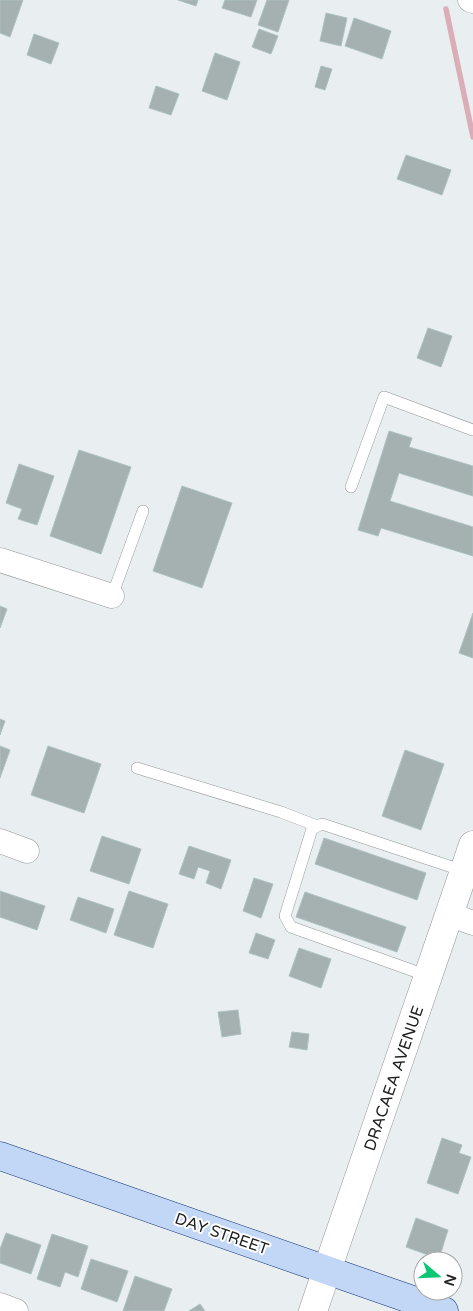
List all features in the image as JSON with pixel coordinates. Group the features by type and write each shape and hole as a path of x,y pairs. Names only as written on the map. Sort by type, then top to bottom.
{"main road":[{"name":"DAY STREET","path":"0,1156 444,1311"}],"street":[{"path":"0,560 112,596"},
{"path":"0,841 27,851"},
{"name":"DRACAEA AVENUE","path":"314,1311 428,976 461,919 464,871 473,845"},
{"path":"0,1305 16,1311"}],"lane":[{"path":"351,488 384,396 473,430"},
{"path":"112,596 144,511"},
{"path":"137,768 281,812 317,826"},
{"path":"428,976 291,927 285,916 312,829 322,824 464,871"}],"building":[{"path":"0,0 23,0 10,37 0,33"},
{"path":"178,0 198,0 196,6"},
{"path":"225,0 257,0 251,17 222,8"},
{"path":"267,0 289,0 278,32 258,25"},
{"path":"326,13 347,18 341,46 320,41"},
{"path":"354,18 391,31 382,59 345,46"},
{"path":"259,29 278,36 271,54 252,47"},
{"path":"34,34 59,43 51,64 27,55"},
{"path":"215,53 240,62 227,100 202,91"},
{"path":"321,66 332,69 325,90 315,87"},
{"path":"156,86 179,94 171,115 149,108"},
{"path":"406,155 451,170 442,195 397,179"},
{"path":"428,328 452,336 441,367 417,358"},
{"path":"389,431 412,438 409,447 473,466 473,496 399,473 390,501 473,527 473,556 381,528 378,536 358,530"},
{"path":"79,450 131,467 101,554 50,536"},
{"path":"19,464 54,476 37,525 18,519 22,509 6,503"},
{"path":"182,486 232,503 202,588 153,571"},
{"path":"0,606 7,609 0,628"},
{"path":"473,613 473,658 459,653"},
{"path":"0,719 5,721 0,735"},
{"path":"0,746 10,750 0,778"},
{"path":"48,746 101,764 84,813 31,795"},
{"path":"405,750 444,764 421,830 382,816"},
{"path":"102,836 141,849 129,884 90,871"},
{"path":"324,838 426,873 417,900 315,864"},
{"path":"189,846 231,860 221,889 206,883 210,871 198,867 194,879 179,874"},
{"path":"254,878 273,884 261,918 243,911"},
{"path":"0,891 45,906 37,930 0,917"},
{"path":"129,891 168,904 153,948 114,935"},
{"path":"305,892 406,927 397,952 296,917"},
{"path":"78,897 114,909 106,933 70,920"},
{"path":"256,933 275,940 268,959 249,953"},
{"path":"299,948 331,959 321,988 289,976"},
{"path":"238,1010 241,1034 222,1037 218,1012"},
{"path":"292,1032 309,1034 307,1050 289,1047"},
{"path":"442,1138 462,1145 459,1153 471,1157 458,1194 427,1183"},
{"path":"416,1218 448,1230 441,1251 417,1251 406,1247"},
{"path":"6,1233 41,1245 31,1274 0,1263 0,1249"},
{"path":"52,1234 88,1246 78,1277 65,1272 60,1287 37,1279"},
{"path":"91,1259 128,1271 117,1302 81,1289"},
{"path":"135,1276 172,1289 164,1311 123,1311"},
{"path":"200,1304 205,1311 189,1311"}],"waterway":[{"path":"446,9 473,137"}]}
